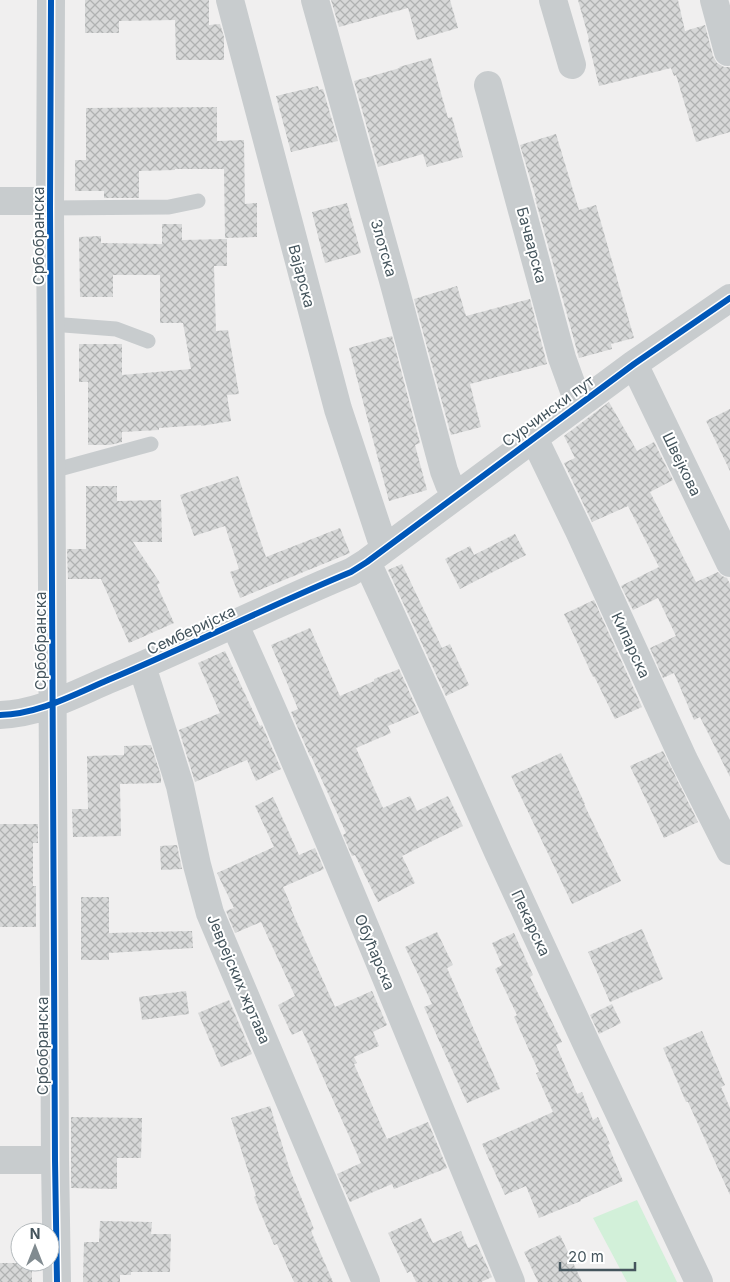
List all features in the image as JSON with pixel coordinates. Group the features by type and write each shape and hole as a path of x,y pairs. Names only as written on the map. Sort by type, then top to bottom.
{"street":[{"name":"Србобранска","path":"51,0 50,204 57,1282"},
{"name":"Вајарска","path":"230,0 375,555"},
{"name":"Злотска","path":"315,0 444,471 449,484 457,495"},
{"path":"554,0 572,65"},
{"path":"714,0 728,52"},
{"name":"Бачварска","path":"488,85 562,358 580,403"},
{"path":"0,201 50,204"},
{"name":"Сурчински пут","path":"375,555 580,403 730,298"},
{"name":"Швејкова","path":"634,364 730,564"},
{"name":"Кипарска","path":"534,438 579,531 684,760 730,851"},
{"name":"Семберијска","path":"0,715 26,712 53,704 351,572 375,555"},
{"name":"Пекарска","path":"375,555 434,708 498,852 699,1282"},
{"name":"Обућарска","path":"234,623 406,1025 511,1282"},
{"name":"Јеврејских жртава","path":"142,666 180,786 197,865 210,913 366,1282"},
{"path":"0,1160 55,1160"}],"lane":[{"name":"Србобранска","path":"50,204 169,207 198,201"},
{"path":"51,324 116,329 148,341"},
{"path":"52,471 151,444"}],"green space":[{"path":"637,1200 677,1282 627,1282 593,1218"}],"building":[{"path":"85,0 209,0 209,25 220,24 224,37 224,60 176,60 175,20 119,21 119,33 85,33"},
{"path":"331,0 450,0 458,28 417,40 408,8 339,27"},
{"path":"578,0 678,0 685,31 705,25 713,56 717,63 724,67 730,67 730,132 696,142 676,75 674,76 671,68 599,86"},
{"path":"431,58 448,118 452,117 463,157 427,167 423,154 378,167 354,81"},
{"path":"318,86 319,90 323,89 338,141 291,152 276,96"},
{"path":"217,107 217,141 244,140 245,204 257,203 257,237 225,238 224,169 139,171 139,198 104,198 104,191 75,191 75,160 86,160 86,108"},
{"path":"556,134 579,210 596,205 634,338 611,344 612,349 579,358 520,145"},
{"path":"347,203 361,253 325,263 312,212"},
{"path":"162,224 182,224 182,240 227,239 227,266 214,266 216,331 228,330 239,394 227,395 231,421 201,426 122,432 122,442 110,445 88,445 88,382 79,382 79,344 122,344 122,375 191,369 183,323 160,323 160,275 113,275 113,297 80,297 79,237 101,236 101,243 162,244"},
{"path":"457,286 466,316 530,299 547,364 470,384 481,427 451,435 414,299"},
{"path":"392,336 420,443 415,445 427,490 389,501 349,348"},
{"path":"609,402 637,451 654,442 673,480 650,492 696,582 718,572 727,578 730,584 730,777 700,717 694,720 674,673 663,678 650,648 676,636 658,598 633,610 621,586 659,567 628,506 592,522 564,463 575,458 564,436"},
{"path":"730,409 730,471 706,421"},
{"path":"238,476 266,557 340,528 350,553 240,598 230,572 239,569 225,526 194,536 180,495"},
{"path":"86,486 117,486 117,501 161,500 162,542 133,542 160,583 157,585 174,623 129,643 101,579 68,579 67,549 86,549"},
{"path":"515,534 526,555 460,589 445,559 470,546 474,555"},
{"path":"402,564 442,648 450,644 469,685 446,696 388,570"},
{"path":"594,600 642,707 615,719 564,614"},
{"path":"310,628 340,696 399,669 419,713 388,726 391,733 356,748 383,808 410,796 417,811 448,796 463,826 402,856 415,883 378,902 355,855 352,856 343,835 346,833 291,712 298,709 271,645"},
{"path":"225,651 260,726 262,725 281,769 256,781 247,760 195,782 179,730 220,713 198,663"},
{"path":"151,745 161,776 161,783 120,784 121,836 73,837 72,809 88,809 87,756 124,755 124,746"},
{"path":"663,751 698,822 664,838 630,766"},
{"path":"561,753 621,881 572,904 511,776"},
{"path":"273,797 299,855 315,848 324,869 283,887 335,1007 372,991 387,1025 373,1032 379,1046 354,1057 357,1063 354,1064 387,1139 428,1122 447,1168 394,1189 392,1184 350,1202 337,1174 361,1163 302,1030 292,1035 278,1005 295,996 261,922 235,933 226,911 234,908 217,873 274,847 255,806"},
{"path":"0,824 38,824 38,843 33,843 33,886 36,886 36,927 0,927"},
{"path":"177,845 182,869 161,870 160,846"},
{"path":"81,897 109,897 109,933 192,931 193,948 109,953 109,960 81,960"},
{"path":"642,929 663,979 610,1002 588,952"},
{"path":"437,932 453,965 447,968 500,1089 467,1103 424,1007 432,1004 405,947"},
{"path":"514,933 533,975 530,977 562,1042 556,1045 577,1094 582,1092 593,1120 598,1117 623,1181 539,1218 526,1186 505,1195 482,1144 553,1112 536,1073 539,1072 514,1017 517,1015 495,969 502,965 492,943"},
{"path":"186,991 189,1014 142,1020 139,997"},
{"path":"229,1000 252,1054 221,1067 198,1013"},
{"path":"612,1004 621,1023 599,1034 590,1015"},
{"path":"702,1031 725,1085 721,1087 730,1108 730,1195 663,1048"},
{"path":"270,1106 290,1170 314,1229 311,1231 333,1282 294,1282 277,1244 274,1245 254,1197 256,1196 231,1118"},
{"path":"71,1117 142,1118 141,1158 117,1158 117,1189 71,1188"},
{"path":"421,1218 433,1243 461,1231 468,1248 477,1244 492,1277 481,1282 416,1282 411,1271 407,1273 388,1233"},
{"path":"100,1221 152,1222 151,1234 171,1234 170,1272 131,1272 131,1275 120,1275 120,1282 83,1282 84,1242 99,1242"},
{"path":"560,1235 582,1282 538,1282 524,1252"},
{"path":"0,1263 10,1263 10,1272 32,1272 32,1282 0,1282"}],"cycle path":[{"path":"51,0 50,208 57,1282"},
{"path":"0,715 28,711 68,697 351,572 634,364 730,298"}]}
